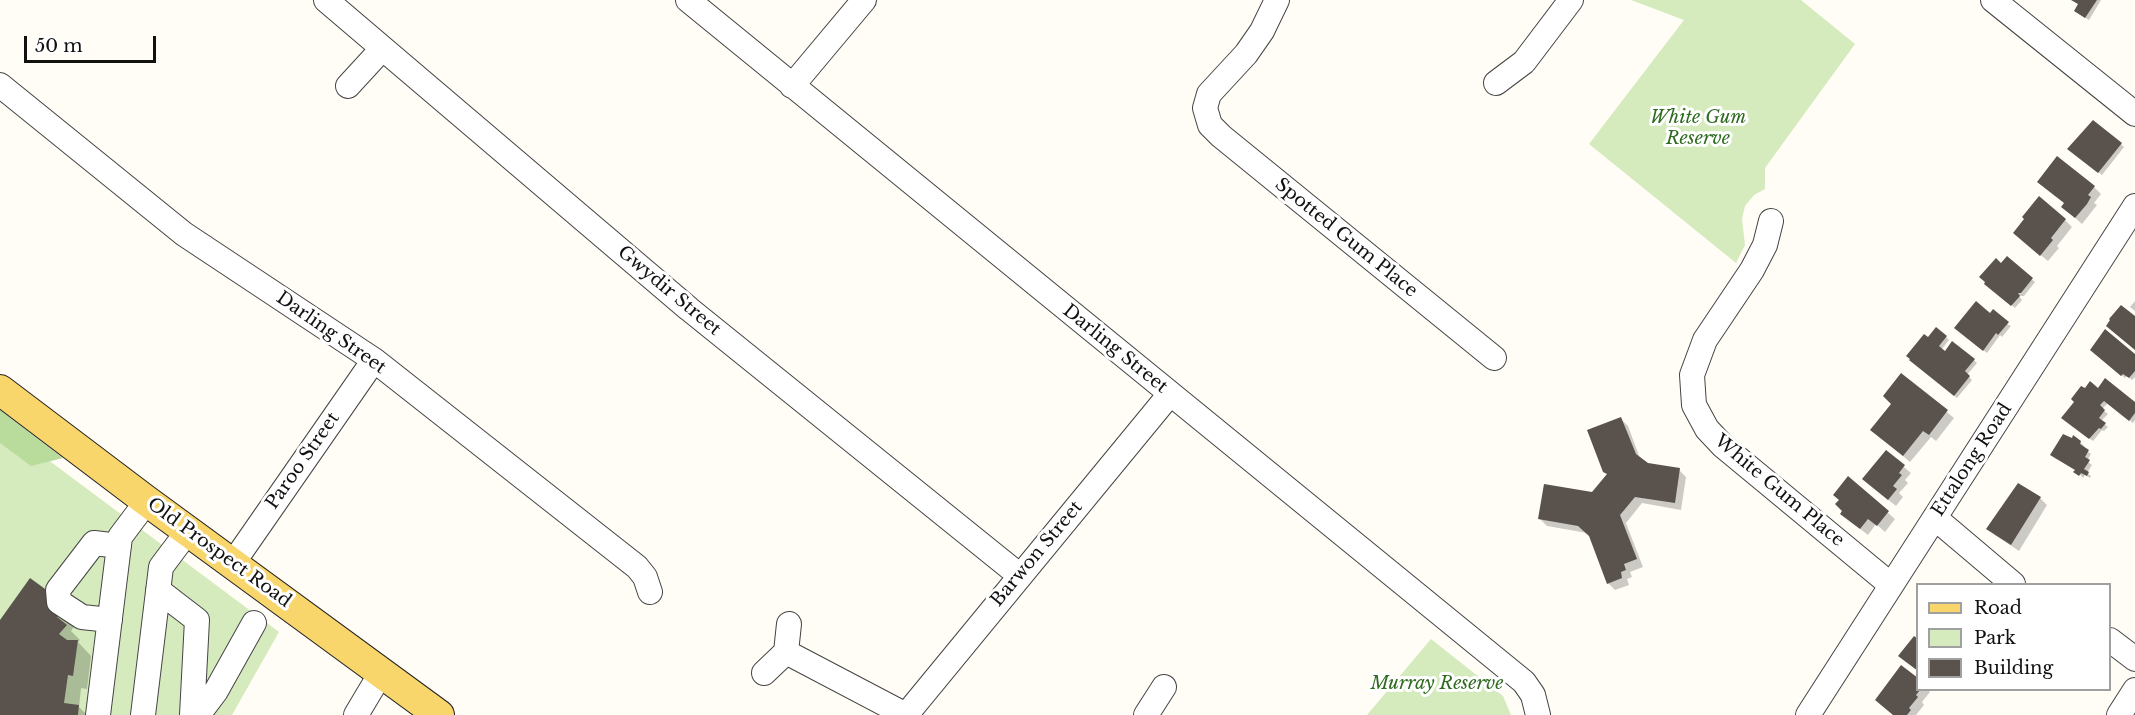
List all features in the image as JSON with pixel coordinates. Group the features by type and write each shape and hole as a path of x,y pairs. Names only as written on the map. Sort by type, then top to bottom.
{"main road":[{"name":"Old Prospect Road","path":"0,390 439,715"}],"street":[{"name":"Gwydir Street","path":"326,0 689,309 1019,575"},
{"name":"Darling Street","path":"688,0 1524,682 1540,706"},
{"path":"792,86 864,0"},
{"name":"Spotted Gum Place","path":"1277,0 1262,31 1246,54 1209,94 1200,111 1221,136 1494,358"},
{"path":"1496,83 1524,62 1571,0"},
{"path":"1993,0 2135,114"},
{"path":"348,86 382,49"},
{"name":"Darling Street","path":"0,85 184,234 374,360 637,567 645,577 650,592"},
{"name":"Ettalong Road","path":"1808,715 2135,206"},
{"name":"White Gum Place","path":"1771,221 1765,245 1752,270 1705,340 1692,375 1694,405 1707,429 1723,446 1891,585"},
{"name":"Paroo Street","path":"233,563 374,360"},
{"name":"Barwon Street","path":"906,715 1170,394"},
{"path":"108,715 98,715 120,537 147,501"},
{"path":"1935,518 2011,583"},
{"path":"143,715 161,567 188,531"},
{"path":"110,620 82,617 59,602 58,590 94,543 119,546"},
{"path":"158,590 197,620 192,715"},
{"path":"198,715 216,691 254,623"},
{"path":"764,673 786,652 789,624"},
{"path":"2111,641 2135,659"},
{"path":"786,652 906,715"},
{"path":"356,715 381,673"},
{"path":"1146,715 1164,687"},
{"path":"2119,715 2135,690"}],"green space":[{"name":"White Gum Reserve","path":"1631,0 1801,0 1855,44 1765,168 1765,189 1754,195 1745,206 1742,219 1745,245 1736,263 1589,144 1684,20"},
{"path":"0,410 63,458 31,466 0,443"},
{"path":"0,424 279,632 232,715 0,715"},
{"name":"Murray Reserve","path":"1431,639 1503,696 1511,715 1367,715"}],"building":[{"path":"2071,0 2097,0 2085,18 2074,11 2078,4"},
{"path":"2093,120 2122,143 2098,173 2067,149"},
{"path":"2057,156 2095,186 2088,195 2091,197 2087,204 2075,218 2061,207 2064,203 2037,182"},
{"path":"2039,196 2066,219 2040,256 2013,233 2024,219 2022,217"},
{"path":"2007,256 2033,278 2021,293 2018,293 2020,296 2011,306 1984,284 1985,282 1979,277 1996,258 2001,263"},
{"path":"1976,301 1990,313 1993,309 2009,322 1998,335 1996,333 1983,351 1954,328"},
{"path":"2121,305 2135,316 2135,350 2106,326"},
{"path":"1936,327 1947,336 1939,346 1945,351 1952,341 1975,359 1965,371 1970,376 1954,396 1906,356 1924,334 1928,337"},
{"path":"2105,329 2135,354 2135,371 2129,378 2123,374 2121,376 2090,350"},
{"path":"1901,373 1948,410 1929,435 1923,431 1903,456 1870,430 1891,404 1883,396"},
{"path":"2105,378 2135,402 2135,413 2129,421 2104,401 2100,405 2105,410 2099,418 2106,423 2089,439 2061,418 2074,402 2071,399 2081,386 2085,388 2090,381 2098,388"},
{"path":"1621,417 1636,454 1648,463 1680,468 1675,503 1635,497 1620,515 1637,559 1624,564 1626,570 1621,572 1622,578 1607,584 1589,536 1578,526 1538,519 1544,484 1592,492 1607,474 1603,472 1587,430"},
{"path":"2063,434 2072,438 2073,435 2089,450 2085,457 2090,460 2084,469 2089,472 2087,476 2081,473 2079,476 2073,472 2075,470 2050,455"},
{"path":"1886,450 1905,465 1899,473 1902,475 1893,486 1897,489 1888,500 1862,479"},
{"path":"1848,476 1889,511 1877,526 1868,519 1860,529 1840,514 1842,511 1835,504 1839,500 1833,495"},
{"path":"2018,483 2041,497 2011,545 1986,529"},
{"path":"30,578 52,594 62,610 57,617 67,625 59,634 67,640 78,640 73,676 68,675 64,703 79,705 78,715 0,715 0,620"},
{"path":"1914,636 1916,638 1916,670 1898,656"},
{"path":"1901,665 1916,676 1918,697 1909,708 1911,710 1907,715 1893,715 1875,700"}]}
